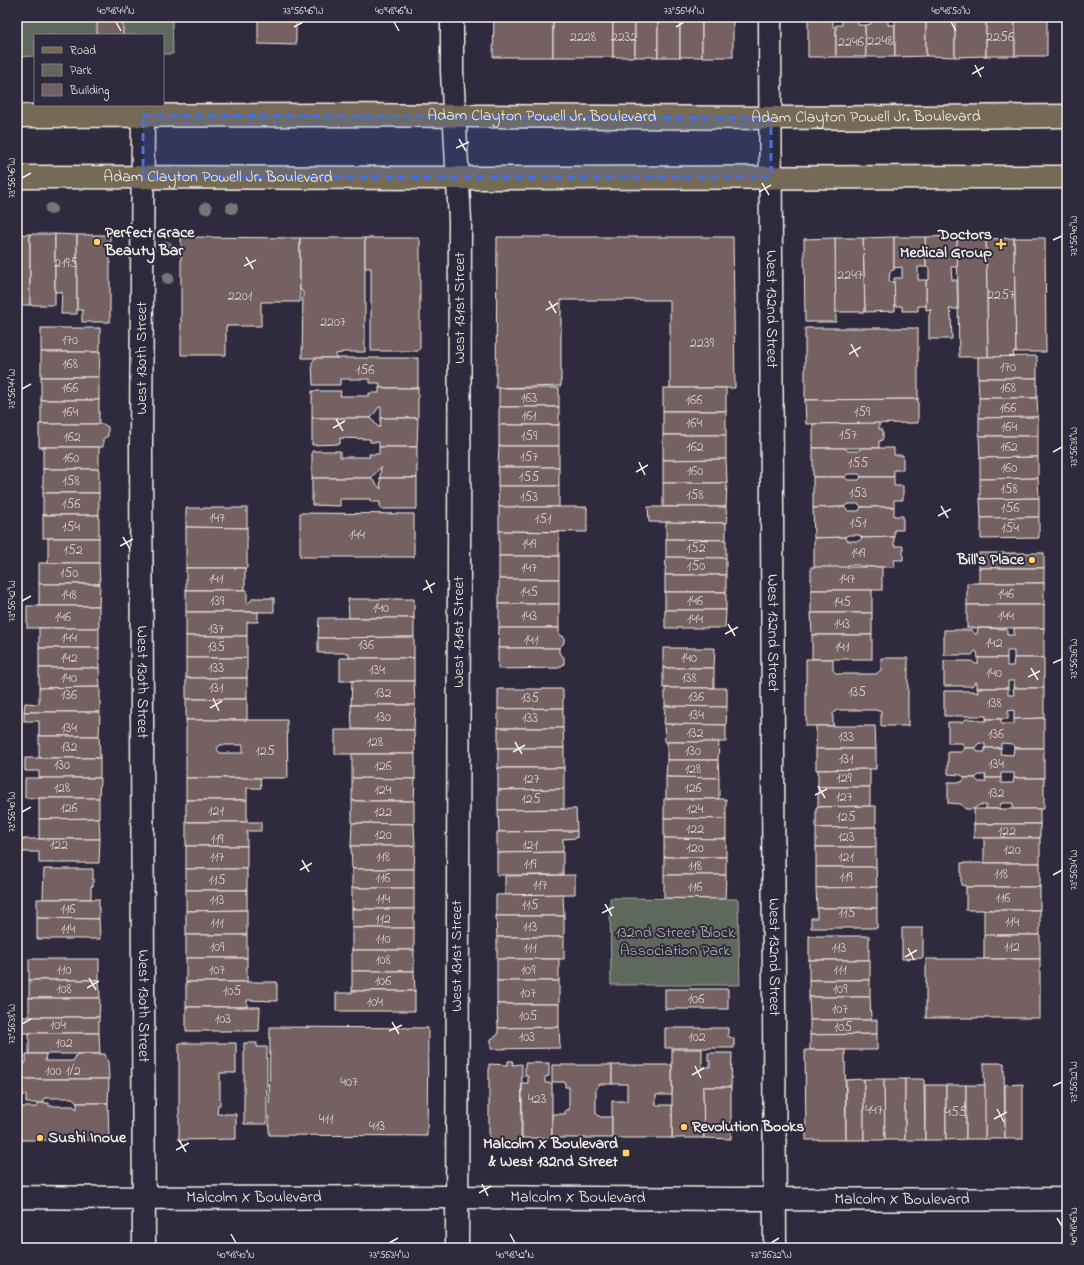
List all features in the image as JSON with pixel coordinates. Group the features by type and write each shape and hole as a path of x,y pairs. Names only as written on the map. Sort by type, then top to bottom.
{"main road":[{"name":"Adam Clayton Powell Jr. Boulevard","path":"17,116 325,115 771,118 1067,116"},
{"name":"Adam Clayton Powell Jr. Boulevard","path":"17,177 1067,177"}],"street":[{"name":"West 131st Street","path":"452,17 454,116 460,237 457,1248"},
{"name":"West 132nd Street","path":"770,17 775,1248"},
{"name":"West 130th Street","path":"143,116 141,462 144,1248"},
{"name":"Malcolm X Boulevard","path":"17,1197 456,1197 775,1200 1067,1199"}],"highlighted area":[{"path":"143,115 771,118 771,178 143,177"}],"green space":[{"path":"17,17 172,17 173,54 164,54 164,34 34,34 34,56 17,57"},
{"name":"132nd Street Block Association Park","path":"610,898 738,899 740,985 611,985"}],"building":[{"path":"97,17 123,17 123,34 97,34"},
{"path":"258,17 296,17 296,45 258,44"},
{"path":"494,17 553,17 553,57 493,57"},
{"path":"553,17 613,17 613,57 553,57"},
{"path":"613,17 635,17 635,57 613,57"},
{"path":"635,17 658,17 658,57 635,57"},
{"path":"658,17 680,17 680,57 658,57"},
{"path":"680,17 702,17 702,57 680,57"},
{"path":"702,17 733,17 733,57 702,57"},
{"path":"808,17 833,17 833,27 836,27 836,57 808,57"},
{"path":"836,17 865,17 858,18 858,25 865,25 866,57 836,57 836,25 842,25 842,18"},
{"path":"865,17 895,17 888,18 888,25 895,25 895,57 866,57 865,25 871,24 871,18"},
{"path":"895,17 926,17 926,56 895,57"},
{"path":"926,17 955,17 955,57 926,56"},
{"path":"955,17 986,17 986,56 955,57"},
{"path":"986,17 1015,17 1015,56 986,56"},
{"path":"1015,17 1047,17 1047,56 1015,56"},
{"path":"30,234 30,305 17,305 17,235"},
{"path":"30,234 55,234 55,305 30,305"},
{"path":"55,234 77,235 77,314 61,314 62,292 55,292"},
{"path":"77,235 110,235 110,322 82,322 83,310 77,310"},
{"path":"957,236 958,267 951,267 952,280 957,280 958,309 949,309 951,315 952,339 929,339 929,316 931,309 926,310 926,280 929,280 929,267 926,267 925,237"},
{"path":"181,237 300,238 300,302 261,302 261,326 226,326 226,355 181,355"},
{"path":"497,237 733,237 735,388 670,388 670,300 561,300 561,386 496,388"},
{"path":"894,237 894,270 890,271 889,282 895,282 895,311 865,312 863,238"},
{"path":"894,237 925,237 926,267 918,267 918,280 926,280 926,306 918,306 918,311 902,311 902,306 895,306 894,278 902,278 902,267 894,268"},
{"path":"300,238 365,238 365,352 342,352 336,354 336,358 302,358 303,292 300,289"},
{"path":"365,238 418,238 420,240 420,348 418,351 371,351 371,268 365,268"},
{"path":"835,238 863,238 865,312 835,312"},
{"path":"835,238 836,322 805,322 804,239"},
{"path":"1014,238 1016,352 1013,352 1014,357 988,357 986,239"},
{"path":"1014,238 1045,238 1046,352 1016,352"},
{"path":"957,239 986,239 988,357 959,357"},
{"path":"41,328 100,328 100,352 41,352"},
{"path":"805,328 918,328 918,399 805,400"},
{"path":"41,352 100,352 99,377 41,377"},
{"path":"1037,356 1037,378 978,378 978,357"},
{"path":"316,358 418,358 418,388 379,388 380,383 370,383 370,379 340,379 340,385 313,385 312,362"},
{"path":"41,377 99,377 99,400 41,400"},
{"path":"978,378 1037,378 1037,398 979,398"},
{"path":"379,388 418,388 418,418 381,418 381,407 379,407 371,418 312,418 312,391 341,391 340,396 369,396 369,393 379,393"},
{"path":"499,388 559,388 559,407 499,407"},
{"path":"663,388 726,388 726,411 663,411"},
{"path":"979,398 1037,398 1038,417 979,418"},
{"path":"918,399 918,423 806,424 805,400"},
{"path":"41,400 99,400 99,424 41,424"},
{"path":"499,407 559,407 559,425 499,425"},
{"path":"663,411 726,411 726,435 663,435"},
{"path":"1038,417 1038,436 979,436 979,418"},
{"path":"312,418 371,418 378,427 380,427 381,418 418,418 417,447 379,447 379,442 370,442 370,439 340,438 340,444 312,445"},
{"path":"879,423 879,429 881,429 883,433 883,438 879,441 879,448 813,448 813,424"},
{"path":"39,424 103,424 108,427 108,436 103,439 103,447 39,447"},
{"path":"499,425 559,425 559,446 499,446"},
{"path":"663,435 726,435 726,459 663,460"},
{"path":"979,436 1038,436 1038,457 980,458"},
{"path":"499,446 559,446 559,467 498,467"},
{"path":"43,447 99,447 99,469 43,469"},
{"path":"379,447 417,447 417,478 380,478 381,467 371,478 312,478 312,451 340,451 340,457 370,457 369,454 379,454"},
{"path":"813,448 844,448 848,451 859,451 861,448 894,448 894,455 903,455 903,470 894,470 894,477 861,477 859,474 848,474 844,477 813,477"},
{"path":"1038,457 1038,478 980,479 980,458"},
{"path":"726,459 727,483 663,483 663,460"},
{"path":"498,467 559,467 559,486 498,486"},
{"path":"43,469 99,469 99,493 43,493"},
{"path":"813,477 844,477 848,480 859,480 861,477 894,477 894,486 903,486 903,500 894,500 894,507 861,507 859,504 848,504 844,507 813,508"},
{"path":"312,478 371,478 381,489 380,478 417,478 417,509 380,509 380,502 370,502 370,499 340,499 340,506 312,505"},
{"path":"1038,478 1039,498 980,499 980,479"},
{"path":"663,483 727,483 726,507 663,507"},
{"path":"498,486 559,486 559,507 499,507"},
{"path":"43,493 99,493 99,515 43,515"},
{"path":"1039,498 1039,517 981,518 980,499"},
{"path":"499,507 587,507 587,532 499,531"},
{"path":"648,507 726,507 727,523 649,522"},
{"path":"844,507 848,511 859,511 861,507 894,507 894,516 903,516 903,530 894,530 894,537 862,538 859,535 848,535 845,537 814,538 813,508"},
{"path":"186,508 247,508 247,528 186,527"},
{"path":"300,513 414,514 414,557 300,557"},
{"path":"43,515 99,515 99,538 43,538"},
{"path":"1039,517 1039,538 981,539 981,518"},
{"path":"666,522 726,523 726,540 666,539"},
{"path":"186,527 247,528 247,568 186,568"},
{"path":"499,531 559,532 559,556 499,556"},
{"path":"845,537 848,541 859,541 862,538 894,537 894,546 903,546 903,560 894,560 895,567 862,567 859,565 848,565 845,568 814,568 814,538"},
{"path":"48,538 99,538 99,563 48,563"},
{"path":"666,539 726,540 726,558 666,557"},
{"path":"979,553 1044,553 1044,568 979,568"},
{"path":"499,556 559,556 559,579 499,579"},
{"path":"666,557 726,558 726,575 665,575"},
{"path":"39,563 99,563 100,584 39,584"},
{"path":"811,567 882,567 882,590 811,590"},
{"path":"186,568 245,568 245,590 186,590"},
{"path":"979,568 1044,568 1044,583 979,583"},
{"path":"665,575 726,575 726,592 665,592"},
{"path":"499,579 559,579 559,604 499,604"},
{"path":"967,583 1044,583 1044,605 967,605"},
{"path":"39,584 100,584 99,606 39,606"},
{"path":"186,590 247,590 247,605 253,598 274,598 274,612 186,612"},
{"path":"811,590 872,590 872,613 811,613"},
{"path":"665,592 726,592 726,610 665,610"},
{"path":"348,599 414,599 414,618 349,618"},
{"path":"499,604 559,604 559,628 499,628"},
{"path":"967,605 1044,605 1044,628 967,628"},
{"path":"27,606 99,606 99,628 27,628"},
{"path":"665,610 726,610 725,628 665,628"},
{"path":"186,612 258,612 258,622 247,622 247,636 186,636"},
{"path":"811,613 872,613 872,635 812,635"},
{"path":"319,618 414,618 414,637 318,638"},
{"path":"39,628 99,628 99,648 39,648"},
{"path":"499,628 559,628 559,635 564,637 564,643 559,648 498,648"},
{"path":"978,628 1007,629 1007,635 1014,635 1014,628 1044,628 1044,658 1014,658 1014,651 1007,651 1007,658 978,658 977,652 975,651 972,655 944,655 944,630 972,630 975,634 977,634"},
{"path":"812,635 872,635 872,659 812,659"},
{"path":"186,636 247,636 247,658 186,658"},
{"path":"414,637 414,658 349,658 349,653 318,653 318,638"},
{"path":"39,648 99,648 99,668 39,668"},
{"path":"498,648 559,648 559,653 564,657 564,664 559,668 498,669"},
{"path":"663,648 715,648 714,668 663,668"},
{"path":"186,658 247,658 247,678 186,678"},
{"path":"340,658 414,658 414,681 340,681"},
{"path":"881,658 908,658 908,726 881,726 881,712 876,710 837,710 833,714 833,726 806,726 806,659 833,659 833,670 837,674 876,674 881,670"},
{"path":"978,658 1007,658 1007,666 1013,666 1014,658 1044,658 1044,688 1013,688 1014,681 1008,681 1008,688 977,688 977,682 975,682 972,686 944,686 944,661 972,661 975,664 978,664"},
{"path":"39,668 99,668 100,687 39,688"},
{"path":"663,668 714,668 714,688 663,688"},
{"path":"186,678 247,678 247,699 186,699"},
{"path":"352,681 414,681 415,705 351,705"},
{"path":"100,687 100,712 24,712 25,703 39,704 39,688"},
{"path":"665,688 727,688 727,707 665,706"},
{"path":"977,688 1008,688 1008,695 1014,695 1013,688 1044,688 1044,718 1014,719 1014,710 1008,711 1008,719 986,719 986,716 944,716 944,691 972,691 978,693"},
{"path":"498,689 563,689 563,708 498,709"},
{"path":"186,699 247,699 247,720 186,720"},
{"path":"351,705 415,705 414,730 352,729"},
{"path":"665,706 727,707 726,725 664,724"},
{"path":"563,708 563,728 498,728 498,709"},
{"path":"24,712 100,712 99,736 39,736 39,721 24,721"},
{"path":"1044,718 1044,748 1014,748 1013,744 1001,743 1001,748 985,748 985,744 979,743 975,748 965,748 962,743 948,743 948,722 962,722 966,719 986,721 986,719 1001,719 1001,724 1014,724 1014,719"},
{"path":"186,720 287,720 288,778 186,778","holes":["220,745 243,745 243,753 220,753 217,749"]},
{"path":"664,724 726,725 726,742 665,742"},
{"path":"816,726 875,726 876,749 816,749"},
{"path":"498,728 563,728 564,748 498,748"},
{"path":"335,730 414,730 415,754 335,754"},
{"path":"39,736 99,736 100,758 39,758"},
{"path":"667,742 719,742 718,760 667,760"},
{"path":"498,748 564,748 564,768 498,768"},
{"path":"965,748 975,748 978,752 985,752 985,748 1001,748 1000,754 1013,755 1014,748 1044,748 1044,778 1014,778 1014,773 1001,773 1001,778 985,778 986,775 979,775 975,778 965,778 961,775 948,774 948,752 962,752"},
{"path":"816,749 876,749 876,769 816,770"},
{"path":"352,754 415,754 415,779 352,778"},
{"path":"25,758 100,758 100,778 39,778 39,771 25,771"},
{"path":"667,760 718,760 719,778 666,777"},
{"path":"498,768 564,768 564,789 498,790"},
{"path":"870,769 870,787 818,787 818,770"},
{"path":"666,777 719,778 719,799 666,799"},
{"path":"25,778 100,778 99,798 25,798"},
{"path":"186,778 260,778 261,788 247,788 247,800 186,800"},
{"path":"352,778 415,779 414,801 352,801"},
{"path":"965,778 975,778 979,782 986,782 985,778 1001,778 1001,783 1013,783 1014,778 1044,778 1044,809 1013,809 1013,803 1001,803 1000,809 986,809 986,805 979,805 974,809 965,809 961,804 948,803 948,782 962,782"},
{"path":"818,787 870,787 870,806 818,807"},
{"path":"564,789 564,809 498,810 498,790"},
{"path":"39,798 99,798 99,818 39,819"},
{"path":"664,799 726,799 726,819 664,818"},
{"path":"186,800 247,800 247,822 186,822"},
{"path":"352,801 414,801 414,824 352,823"},
{"path":"876,806 876,827 816,828 816,807"},
{"path":"576,809 577,831 499,832 498,810"},
{"path":"974,809 1040,809 1040,824 974,824"},
{"path":"99,818 100,839 39,839 39,819"},
{"path":"664,818 726,819 726,839 664,838"},
{"path":"186,822 261,822 261,831 247,831 247,846 186,846"},
{"path":"352,823 414,824 415,846 351,846"},
{"path":"974,824 1040,824 1040,838 974,838"},
{"path":"876,827 876,847 816,847 816,828"},
{"path":"577,831 577,838 563,839 563,852 497,853 497,832"},
{"path":"664,838 726,839 726,857 664,857"},
{"path":"984,838 1040,838 1040,863 984,863"},
{"path":"19,839 100,839 99,863 39,863 39,852 19,852"},
{"path":"186,846 247,846 247,869 186,869"},
{"path":"351,846 415,846 414,869 352,869"},
{"path":"816,847 876,847 876,867 816,867"},
{"path":"563,852 563,875 497,875 497,853"},
{"path":"664,857 726,857 726,875 664,875"},
{"path":"961,863 1040,863 1040,887 966,887 961,885"},
{"path":"816,867 876,867 877,887 816,888"},
{"path":"44,869 93,869 91,899 43,899"},
{"path":"186,869 247,869 247,890 186,890"},
{"path":"352,869 414,869 414,888 352,888"},
{"path":"575,875 575,894 505,895 505,876"},
{"path":"664,875 726,875 725,899 664,898"},
{"path":"877,887 877,908 817,908 816,888"},
{"path":"966,887 1040,887 1040,910 966,910"},
{"path":"352,888 414,888 414,909 352,909"},
{"path":"186,890 247,890 247,910 186,911"},
{"path":"563,894 564,916 496,916 496,895"},
{"path":"37,899 99,899 99,919 37,918"},
{"path":"817,908 877,908 877,928 811,928 811,918 817,918"},
{"path":"352,909 414,909 414,928 352,928"},
{"path":"247,910 247,935 186,935 186,911"},
{"path":"984,910 1040,910 1040,935 984,935"},
{"path":"496,916 564,916 564,937 497,937"},
{"path":"37,918 99,919 100,939 37,939"},
{"path":"352,928 414,928 414,950 352,950"},
{"path":"902,928 923,928 923,958 902,959"},
{"path":"186,935 247,935 247,958 186,958"},
{"path":"984,935 1040,935 1040,959 984,959"},
{"path":"809,936 869,936 869,960 809,960"},
{"path":"497,937 564,937 564,959 497,959"},
{"path":"352,950 414,950 414,971 352,971"},
{"path":"186,958 247,958 247,982 186,982"},
{"path":"29,959 99,959 99,980 29,980"},
{"path":"497,959 559,959 559,981 497,981"},
{"path":"926,959 1040,959 1040,1018 926,1018"},
{"path":"809,960 870,960 870,980 809,980"},
{"path":"352,971 414,971 415,991 352,991"},
{"path":"29,980 99,980 100,998 29,998"},
{"path":"809,980 870,980 870,997 809,997"},
{"path":"497,981 559,981 559,1004 497,1004"},
{"path":"186,982 277,982 277,1001 247,1000 247,1007 186,1007"},
{"path":"665,989 728,989 728,1009 665,1009"},
{"path":"352,991 415,991 415,1011 336,1011 336,993 352,993"},
{"path":"809,997 870,997 871,1020 810,1020"},
{"path":"29,998 100,998 99,1017 29,1017"},
{"path":"497,1004 559,1004 559,1027 498,1028"},
{"path":"186,1007 260,1007 259,1031 186,1031"},
{"path":"17,1017 99,1017 99,1033 17,1033"},
{"path":"810,1020 877,1020 877,1034 810,1035"},
{"path":"270,1027 428,1028 427,1136 269,1135"},
{"path":"559,1027 560,1048 491,1049 491,1039 498,1035 498,1028"},
{"path":"665,1028 728,1028 728,1036 734,1039 734,1048 665,1048"},
{"path":"29,1033 99,1033 100,1054 29,1054"},
{"path":"877,1034 877,1050 810,1050 810,1035"},
{"path":"179,1043 236,1043 236,1073 220,1073 220,1105 218,1105 217,1114 236,1114 236,1139 179,1140"},
{"path":"244,1043 257,1043 257,1047 267,1047 267,1124 244,1124"},
{"path":"672,1049 702,1049 702,1067 710,1067 708,1053 732,1053 731,1087 703,1087 704,1138 672,1138"},
{"path":"805,1050 845,1050 846,1140 806,1140"},
{"path":"26,1054 46,1054 45,1061 73,1061 77,1054 105,1054 108,1062 109,1079 17,1079 17,1063 26,1063"},
{"path":"508,1061 513,1061 512,1065 522,1064 521,1142 489,1142 489,1064 508,1065"},
{"path":"525,1063 549,1063 549,1076 545,1077 545,1083 552,1083 552,1138 522,1138 522,1083 528,1083 528,1076 525,1076"},
{"path":"984,1063 1004,1063 1005,1139 985,1139"},
{"path":"552,1065 612,1065 612,1084 600,1084 596,1088 596,1113 600,1117 612,1117 612,1138 552,1138 552,1114 565,1114 565,1110 569,1110 569,1087 565,1087 565,1082 552,1082"},
{"path":"612,1065 672,1065 672,1095 656,1095 656,1105 672,1105 672,1138 612,1138 612,1101 627,1101 627,1084 612,1084"},
{"path":"17,1079 109,1079 108,1103 77,1103 73,1098 44,1098 44,1103 26,1103 26,1095 17,1095"},
{"path":"864,1079 864,1140 846,1140 846,1080"},
{"path":"864,1079 884,1079 885,1140 864,1140"},
{"path":"884,1079 905,1079 905,1140 885,1140"},
{"path":"905,1079 924,1079 925,1140 905,1140"},
{"path":"1023,1084 1023,1139 1005,1139 1005,1085"},
{"path":"925,1085 946,1085 946,1140 925,1140"},
{"path":"946,1085 966,1085 966,1139 946,1140"},
{"path":"966,1085 985,1085 985,1139 966,1139"},
{"path":"703,1087 731,1087 731,1139 704,1138"},
{"path":"37,1103 49,1103 49,1106 73,1106 77,1109 77,1103 108,1103 109,1140 17,1140 17,1107 37,1107"}],"place":[{"name":"Perfect Grace Beauty Bar","path":"97,242"},
{"name":"Doctors Medical Group","path":"1001,244"},
{"name":"Bill's Place","path":"1032,560"},
{"name":"Revolution Books","path":"684,1127"},
{"name":"Sushi Inoue","path":"40,1138"},
{"name":"Malcolm X Boulevard & West 132nd Street","path":"626,1153"}]}
